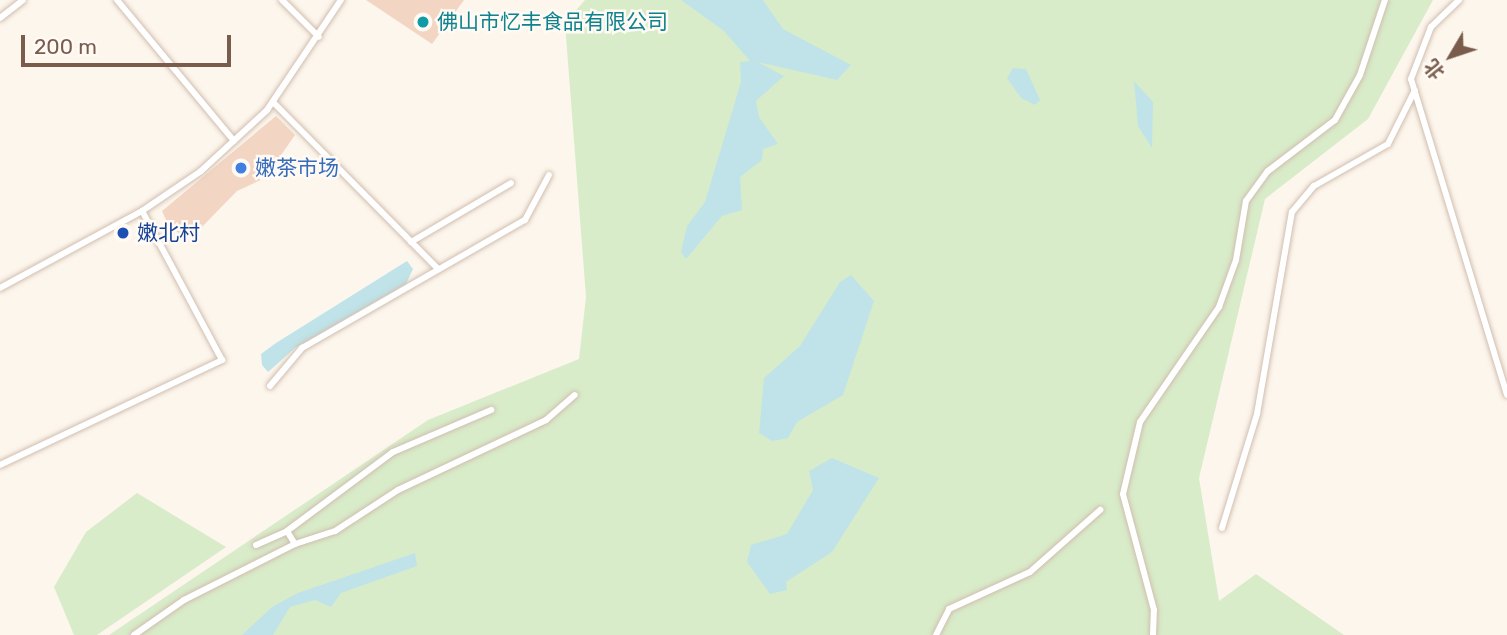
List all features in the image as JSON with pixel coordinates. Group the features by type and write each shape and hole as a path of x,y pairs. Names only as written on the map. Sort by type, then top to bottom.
{"street":[{"path":"0,18 23,0"},
{"path":"117,0 234,141"},
{"path":"282,0 319,37"},
{"path":"0,288 142,211 234,141 273,102 319,37 341,0"},
{"path":"1153,635 1154,610 1124,494 1136,433 1158,391 1205,336 1222,300 1246,201 1268,171 1335,120 1360,75 1385,0"},
{"path":"1459,0 1431,27 1411,79 1507,395"},
{"path":"1222,528 1257,414 1292,212 1314,186 1388,144 1415,90"},
{"path":"273,102 438,269"},
{"path":"270,386 302,348 525,220 549,175"},
{"path":"411,242 511,183"},
{"path":"0,465 222,360 142,211"},
{"path":"134,635 184,600 295,544 335,531 398,490 546,420 575,396"},
{"path":"256,545 287,531 393,452 491,410"},
{"path":"936,635 949,609 1030,572 1100,510"},
{"path":"287,531 295,544"}],"green space":[{"path":"585,0 1433,0 1368,119 1265,199 1199,478 1219,601 1256,574 1344,635 109,635 428,420 579,359 586,297 565,23"},
{"path":"137,493 226,547 97,635 74,635 54,587 86,532"}],"water":[{"path":"681,0 763,0 783,29 851,65 837,80 758,62 784,76 756,101 759,117 778,144 763,149 762,160 740,177 742,210 722,216 686,259 681,252 687,226 705,202 741,82 740,62 750,61 724,31"},
{"path":"1013,68 1026,69 1040,100 1035,105 1021,98 1007,78"},
{"path":"1134,81 1153,102 1152,148 1138,126"},
{"path":"407,261 413,269 406,284 295,348 268,372 262,365 261,354 276,343"},
{"path":"851,275 874,301 843,395 797,422 788,438 772,441 759,433 764,378 800,346 840,282"},
{"path":"832,458 879,478 832,552 786,582 787,590 770,594 747,562 751,545 787,534 813,490 809,471"},
{"path":"415,553 417,566 341,593 331,607 315,600 290,607 273,635 242,635 272,607 298,593"}],"building":[{"name":"佛山市忆丰食品有限公司","path":"366,0 464,0 432,44"},
{"name":"嫩茶市场","path":"276,116 295,135 265,178 237,191 197,232 173,235 162,211"}],"place":[{"name":"佛山市忆丰食品有限公司","path":"423,22"},
{"name":"嫩茶市场","path":"241,168"},
{"name":"嫩北村","path":"123,233"}]}
